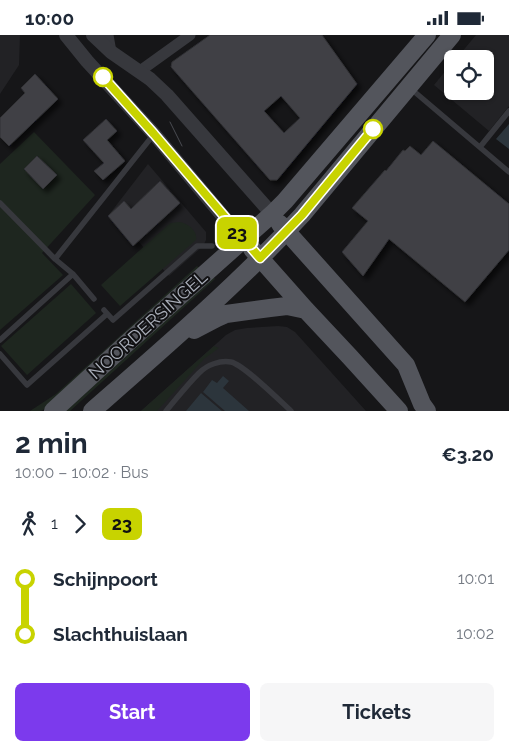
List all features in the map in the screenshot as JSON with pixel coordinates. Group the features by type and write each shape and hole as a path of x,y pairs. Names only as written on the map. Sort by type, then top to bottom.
{"main road":[{"name":"NOORDERSINGEL","path":"53,411 285,201 427,35"},
{"name":"NOORDERSINGEL","path":"92,411 165,347 286,232 452,35"},
{"path":"272,214 406,365 422,405 427,411"},
{"path":"243,240 399,411"},
{"path":"165,347 226,314 287,306 306,311"}],"street":[{"path":"66,35 87,61 154,134 243,240"},
{"path":"93,35 111,52 140,71 167,95 272,214"},
{"path":"108,35 111,52"},
{"path":"140,71 190,35"}],"lane":[{"path":"408,87 509,172"},
{"path":"480,147 509,111"},
{"path":"55,259 154,134"},
{"path":"0,203 55,259 73,274 94,299"},
{"path":"0,355 27,385 106,312 113,320 197,246 212,246"},
{"path":"0,340 73,274"},
{"path":"166,411 200,372 210,365 220,362 231,362 241,367 291,411"}],"shaded area":[{"path":"0,35 20,35 19,65 0,94"},
{"path":"476,35 509,35 509,106 489,131 452,100 494,100 494,50 464,50"},
{"path":"444,73 444,93 434,85"},
{"path":"509,124 509,149 496,139"},
{"path":"34,132 95,195 42,253 63,275 0,330 0,164"},
{"path":"148,164 206,232 206,240 203,246 169,276 138,241 133,246 108,216"},
{"path":"179,222 192,228 196,240 120,306 101,285 168,225"},
{"path":"197,266 199,268 43,410 30,411 56,394"},
{"path":"213,277 215,279 70,411 66,411"},
{"path":"71,284 96,313 27,375 1,346"},
{"path":"278,326 287,327 295,332 366,411 141,411 226,335 235,330"},
{"path":"214,346 219,348 204,359 157,411 141,411"},
{"path":"223,376 229,381 223,388 249,411 225,411 203,392 212,380 217,383"},
{"path":"201,393 222,411 186,411"}],"building":[{"path":"210,35 322,35 357,84 277,180 270,180 171,67 172,62","holes":["281,96 300,118 284,133 264,111"]},
{"path":"35,74 58,99 9,146 0,137 0,118 25,93 21,88"},
{"path":"106,119 117,131 107,140 125,161 103,180 94,171 104,163 83,140"},
{"path":"433,141 509,204 509,250 465,302 389,239 363,276 342,252 368,221 352,208 403,150 405,151 410,146 421,155"},
{"path":"37,156 57,175 43,189 24,169"},
{"path":"160,181 180,203 133,246 108,216 124,201 131,209"}],"tram line":[{"path":"170,122 182,146"}],"bus line":[{"name":"23","path":"103,77 260,258 302,215 373,129"}]}
